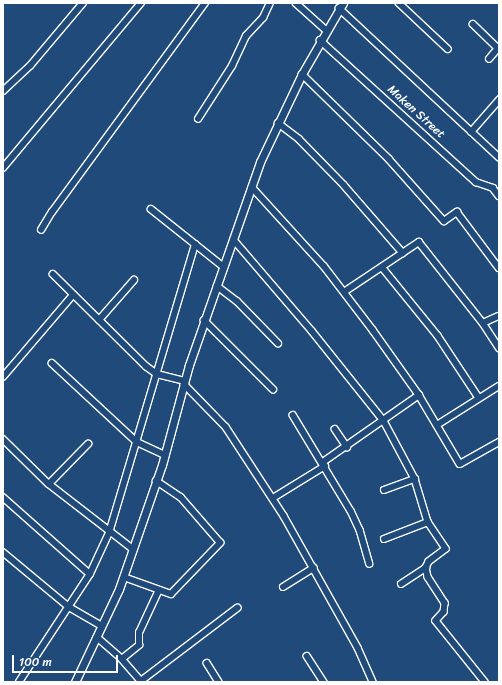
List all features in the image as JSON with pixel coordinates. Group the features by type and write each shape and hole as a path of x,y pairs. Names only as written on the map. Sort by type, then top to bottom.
{"street":[{"path":"4,88 30,66 83,3"},
{"path":"3,168 141,3"},
{"path":"41,230 52,212 206,3"},
{"path":"198,119 232,66 246,36 263,18 270,3"},
{"path":"296,3 326,30"},
{"path":"398,3 448,49"},
{"path":"75,682 124,576 165,455 184,382 204,320 252,187 278,123 302,74 320,40 341,6 471,132 499,157"},
{"path":"473,24 499,48 489,59"},
{"name":"Maken Street","path":"320,40 476,182 493,188 499,196"},
{"path":"302,74 389,159 444,220 457,212 499,268"},
{"path":"471,132 499,100"},
{"path":"278,123 299,139 339,180 403,252"},
{"path":"252,187 324,266 344,292 419,395 460,464 499,442"},
{"path":"151,209 224,267"},
{"path":"234,240 312,331 384,421 415,479 428,522 446,549 429,562 426,568 401,584"},
{"path":"344,292 419,242 483,323 499,348"},
{"path":"19,682 90,574 109,533 138,442 175,303 195,245"},
{"path":"382,267 438,336 479,398"},
{"path":"53,274 73,295 157,374 184,382 226,427 273,498 358,648 373,682"},
{"path":"99,320 134,280"},
{"path":"217,286 237,301 278,343"},
{"path":"3,377 73,295"},
{"path":"483,323 499,316"},
{"path":"204,320 273,389"},
{"path":"52,363 138,442 165,455"},
{"path":"437,425 499,386"},
{"path":"273,498 324,464 419,395"},
{"path":"293,415 324,464 360,530 370,564"},
{"path":"335,429 347,447"},
{"path":"3,439 49,484 109,533 133,549"},
{"path":"49,484 88,444"},
{"path":"384,490 415,479"},
{"path":"124,576 171,594 220,543 181,498 156,481"},
{"path":"3,497 90,574"},
{"path":"384,539 428,522"},
{"path":"3,552 69,606 102,626"},
{"path":"283,587 313,568"},
{"path":"426,568 428,577 445,603 444,612 436,621 485,682"},
{"path":"122,659 138,645 139,632 159,590"},
{"path":"97,637 122,659 141,681 237,608"},
{"path":"307,656 324,682"},
{"path":"206,663 219,682"}]}
